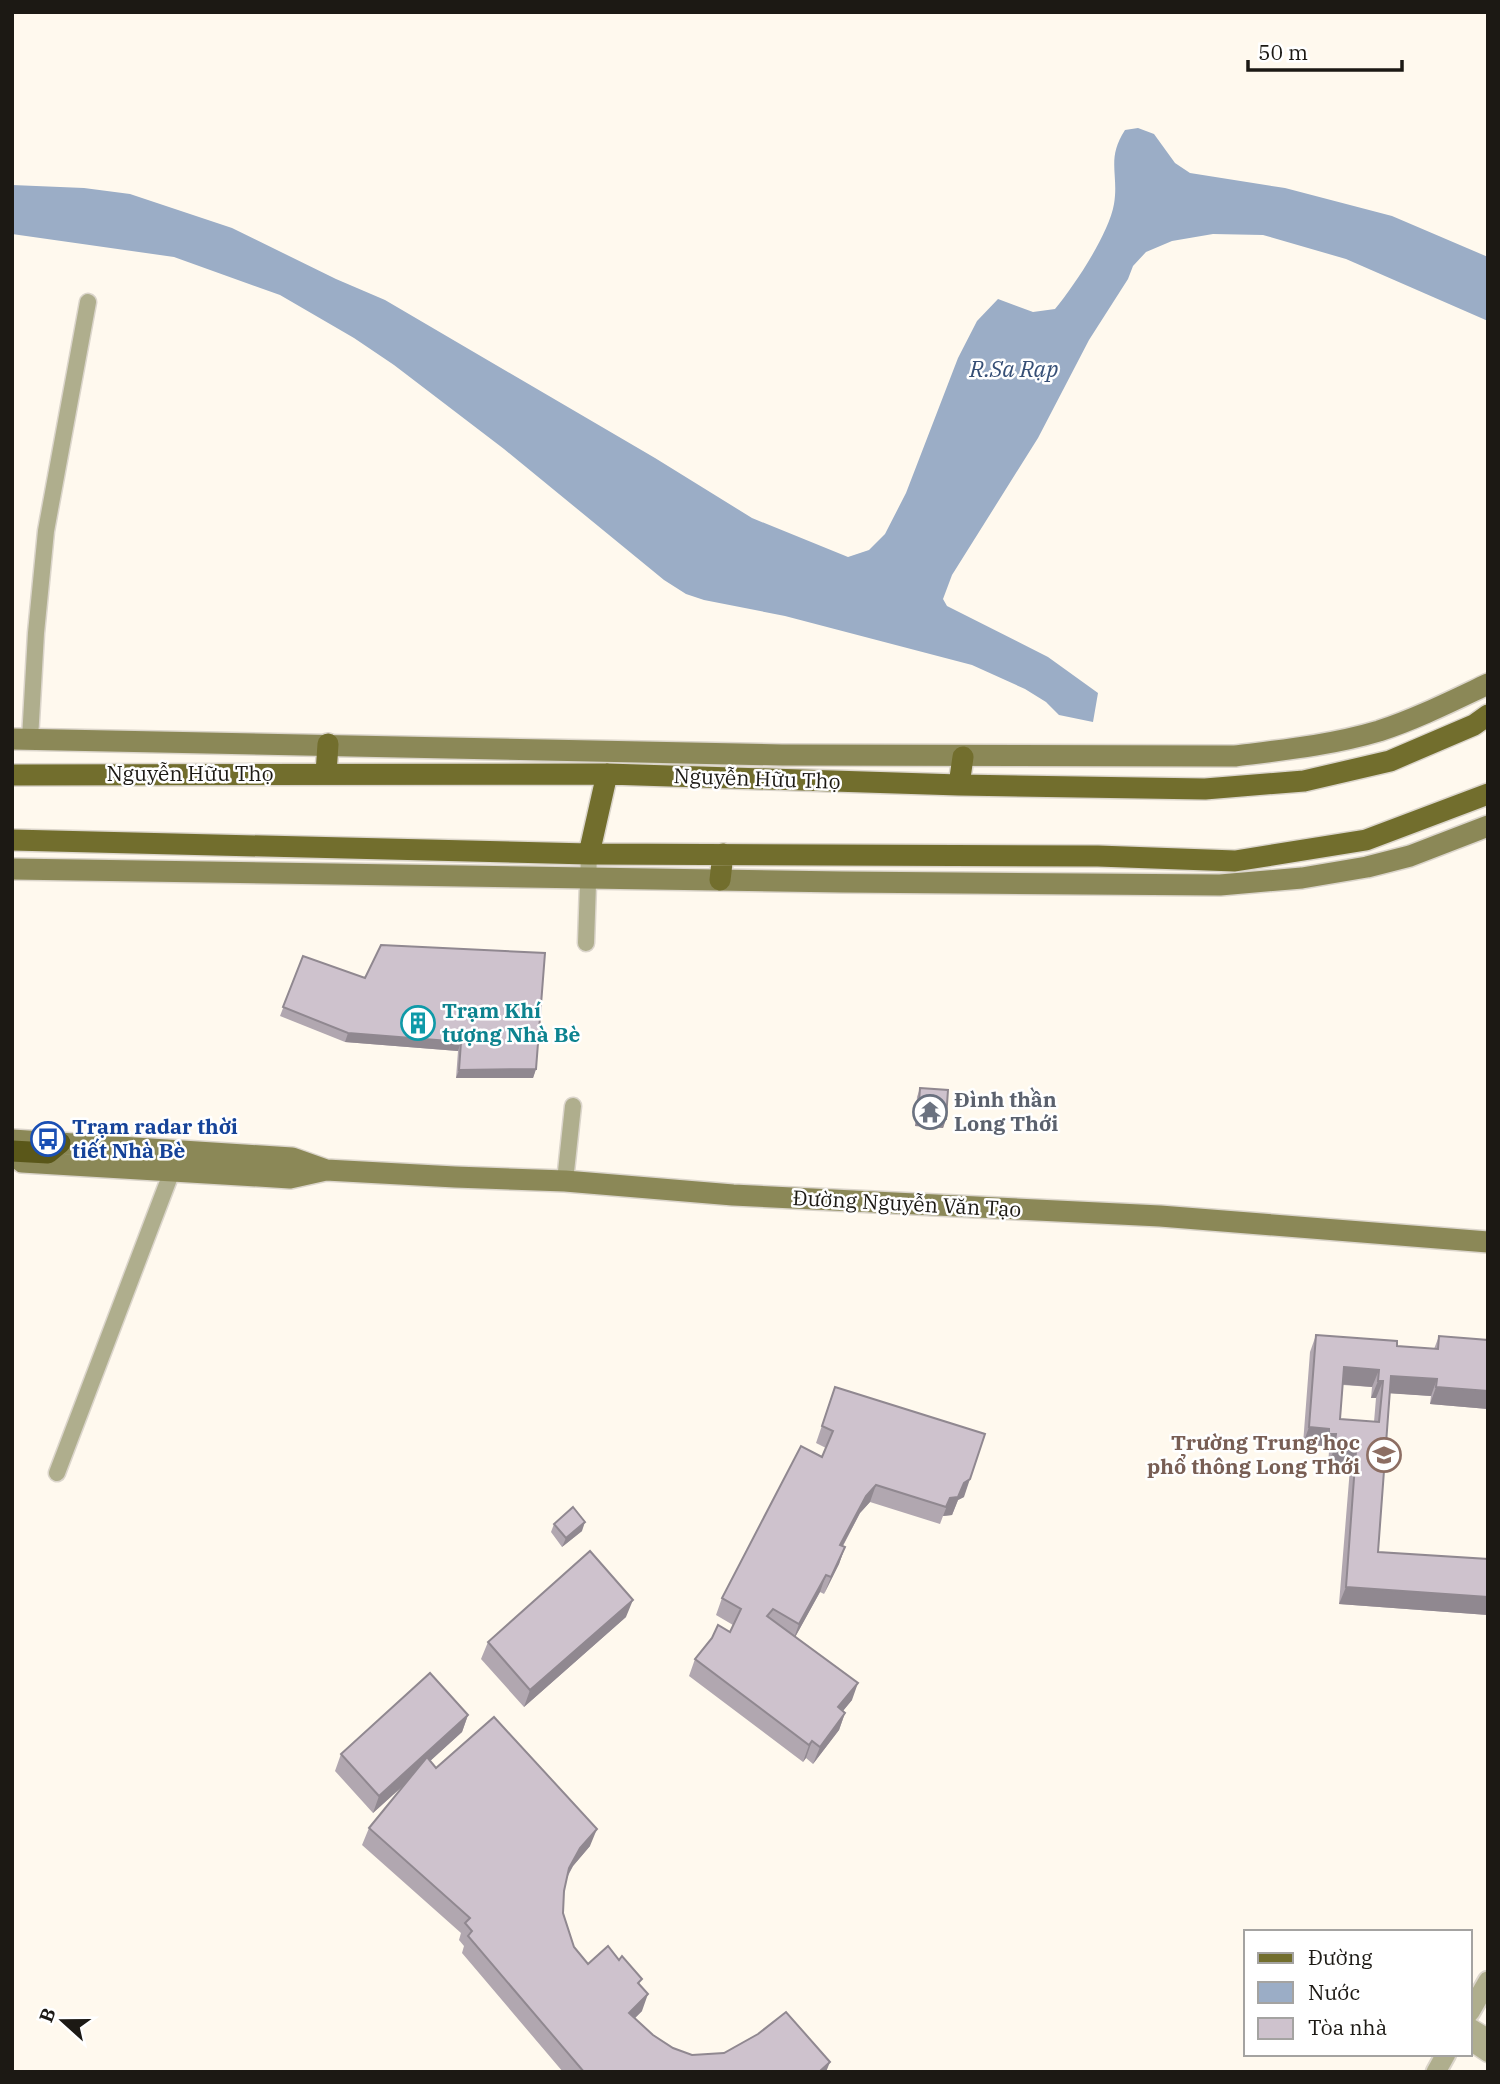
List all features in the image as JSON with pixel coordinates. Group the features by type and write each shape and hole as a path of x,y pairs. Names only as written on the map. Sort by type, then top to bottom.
{"highway":[{"path":"12,1151 48,1153 60,1143"}],"main road":[{"name":"Nguyễn Hữu Thọ","path":"21,739 963,757 1235,756 1309,746 1378,731 1449,703 1488,684"},
{"name":"Nguyễn Hữu Thọ","path":"12,775 607,774 959,785 1205,789 1304,781 1391,761 1474,725 1488,715"},
{"path":"327,774 328,744"},
{"path":"959,785 963,757"},
{"path":"589,854 607,774"},
{"path":"12,840 589,854 1098,856 1235,862 1366,840 1488,794"},
{"path":"12,869 1220,885 1302,878 1367,867 1410,856 1488,826"},
{"path":"720,880 723,854"},
{"name":"Đường Nguyễn Văn Tạo","path":"12,1140 292,1157 326,1170"},
{"name":"Đường Nguyễn Văn Tạo","path":"12,1161 290,1178 326,1170 565,1181 733,1195 1160,1216 1488,1242"}],"street":[{"path":"21,739 36,634 46,531 88,302"},
{"path":"586,943 589,854"},
{"path":"565,1181 573,1106"},
{"path":"57,1473 172,1171"},
{"path":"1472,2009 1488,1981"},
{"path":"1472,2027 1488,2037"},
{"path":"1472,2043 1488,2054"},
{"path":"1436,2072 1445,2056"}],"water":[{"name":"R.Sa Rạp","path":"1138,128 1154,134 1175,163 1190,173 1285,188 1392,216 1488,257 1488,321 1346,259 1263,235 1213,234 1172,241 1146,252 1133,266 1128,279 1089,340 1038,438 952,575 943,599 947,606 1048,657 1098,693 1093,722 1059,715 1046,702 1025,689 972,665 785,616 686,594 664,580 504,449 394,365 280,295 174,257 12,234 12,185 84,188 130,194 232,228 385,300 752,518 848,557 869,550 885,534 906,493 958,358 977,321 998,299 1033,312 1055,309 1081,274 1111,216 1115,193 1114,158 1119,140 1125,130"}],"building":[{"name":"Trạm Khí tượng Nhà Bè","path":"381,945 545,953 536,1069 459,1070 461,1042 348,1033 283,1007 303,956 365,978"},
{"name":"Đình thần Long Thới","path":"920,1088 948,1090 946,1119 918,1117"},
{"path":"1316,1335 1397,1341 1397,1346 1438,1349 1439,1336 1488,1340 1488,1391 1436,1387 1437,1379 1391,1376 1378,1552 1488,1559 1488,1597 1346,1587 1356,1451 1334,1449 1336,1434 1329,1434 1329,1429 1309,1427","holes":["1344,1367 1379,1370 1378,1381 1383,1381 1379,1422 1340,1419"]},
{"path":"835,1387 985,1434 970,1479 964,1483 958,1497 950,1498 946,1507 876,1485 866,1496 840,1545 845,1547 831,1577 826,1575 799,1624 773,1609 767,1616 858,1683 838,1707 845,1713 820,1747 812,1741 809,1745 695,1659 712,1638 718,1625 730,1632 741,1609 722,1598 801,1446 822,1457 833,1431 822,1426"},
{"path":"573,1507 585,1522 566,1538 554,1524"},
{"path":"590,1551 633,1600 530,1690 488,1642"},
{"path":"430,1673 468,1715 379,1796 341,1754"},
{"path":"494,1717 597,1829 580,1848 569,1868 563,1913 574,1947 588,1964 608,1946 619,1960 622,1956 642,1979 638,1983 648,1994 629,2013 653,2035 673,2048 692,2055 724,2053 758,2034 786,2012 830,2062 819,2072 584,2072 468,1936 472,1931 465,1923 470,1918 369,1828 427,1757 436,1768"}],"place":[{"name":"Trạm Khí tượng Nhà Bè","path":"418,1023"},
{"name":"Đình thần Long Thới","path":"930,1112"},
{"name":"Trạm radar thời tiết Nhà Bè","path":"48,1139"},
{"name":"Trường Trung học phổ thông Long Thới","path":"1384,1455"}]}
